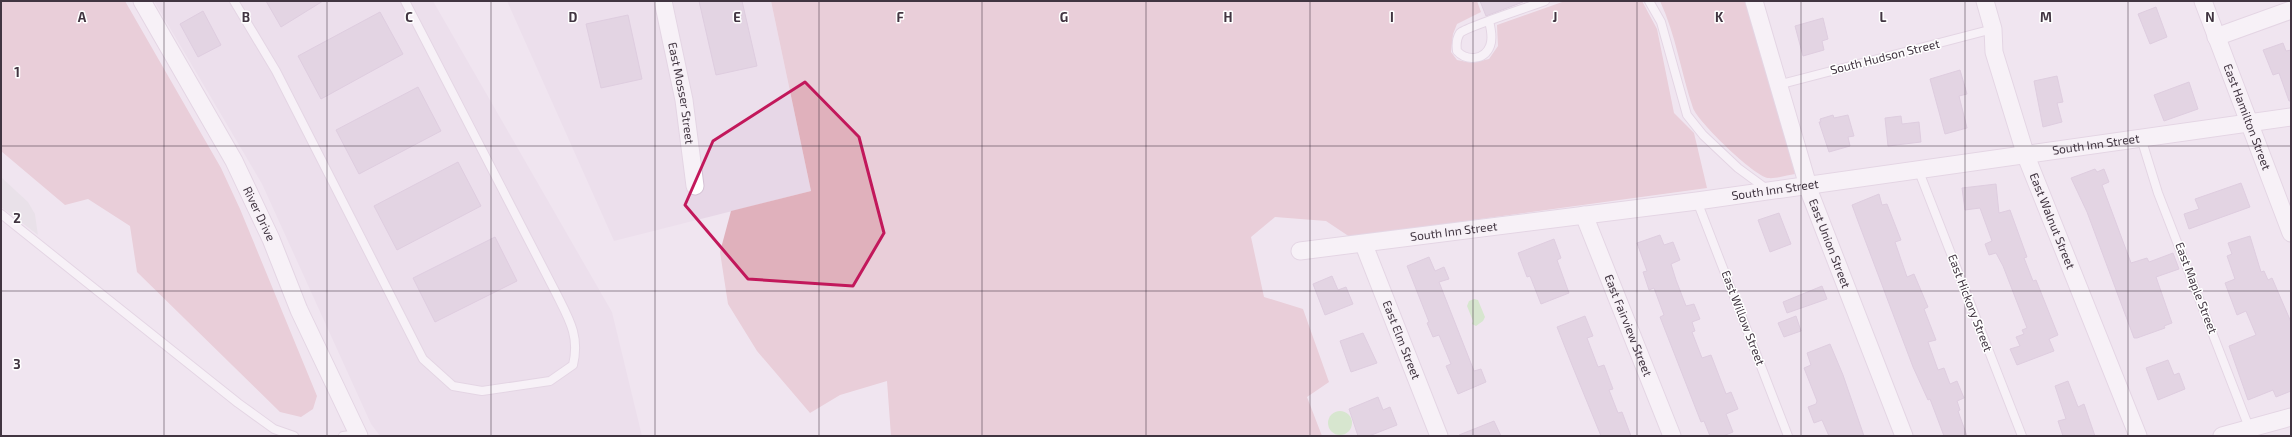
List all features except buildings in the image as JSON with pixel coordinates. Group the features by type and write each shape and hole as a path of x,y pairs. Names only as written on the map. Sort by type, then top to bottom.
{"street":[{"name":"River Drive","path":"142,1 234,162 271,239 299,310 353,435"},
{"name":"East Mosser Street","path":"663,1 684,100 696,186"},
{"name":"East Union Street","path":"1754,1 1807,185 1904,436"},
{"name":"East Walnut Street","path":"1985,1 1993,29 1994,52 2026,156 2138,436"},
{"name":"East Hamilton Street","path":"2203,1 2291,233"},
{"path":"2216,37 2291,10"},
{"name":"South Inn Street","path":"1300,251 1364,245 1697,201 2291,118"},
{"name":"East Fairview Street","path":"1584,215 1672,436"},
{"name":"East Elm Street","path":"1364,245 1439,436"},
{"path":"2222,436 2251,432 2291,417"}],"lane":[{"path":"234,1 276,71 424,359 453,386 467,390 482,391 550,380 573,365 576,351 575,334 560,300 405,1"},
{"path":"1490,21 1492,37 1487,50 1481,56 1472,58 1462,57 1457,51 1456,39 1462,32 1490,21 1545,1"},
{"path":"1649,1 1662,22 1687,115 1703,135 1738,168 1769,190"},
{"name":"South Hudson Street","path":"1778,85 1993,29"},
{"name":"East Maple Street","path":"2141,138 2158,193 2251,432"},
{"name":"East Hickory Street","path":"1918,169 2022,436"},
{"name":"East Willow Street","path":"1697,201 1788,436"},
{"path":"1,214 238,403 274,429 294,436"}],"highlighted area":[{"path":"805,82 859,137 884,233 853,286 748,279 685,205 713,141"}],"shaded area":[{"path":"1,1 125,1 221,168 240,209 317,396 313,409 301,417 280,412 137,272 130,226 88,199 65,205 1,151"},
{"path":"154,1 433,1 612,312 642,436 380,436 371,424 262,184"},
{"path":"507,1 771,1 811,191 614,241"},
{"path":"771,1 1477,1 1481,12 1457,24 1453,34 1451,52 1457,60 1472,63 1489,59 1498,46 1497,25 1565,1 1642,1 1657,29 1674,113 1694,133 1707,188 1350,237 1326,221 1275,217 1251,237 1264,297 1303,309 1329,382 1307,397 1322,436 891,436 887,381 840,395 810,413 757,351 728,304 720,252 731,211 811,191"},
{"path":"1660,1 1748,1 1795,174 1771,178 1761,175 1727,148 1697,115 1689,95 1666,14"},
{"path":"1,177 28,202 35,214 38,235 1,207"},
{"path":"1474,299 1478,300 1485,317 1483,321 1476,326 1472,324 1473,321 1467,306 1469,301"},
{"path":"1340,411 1345,412 1351,418 1351,428 1345,434 1340,435 1335,434 1329,428 1328,423 1329,418 1335,412"}]}
